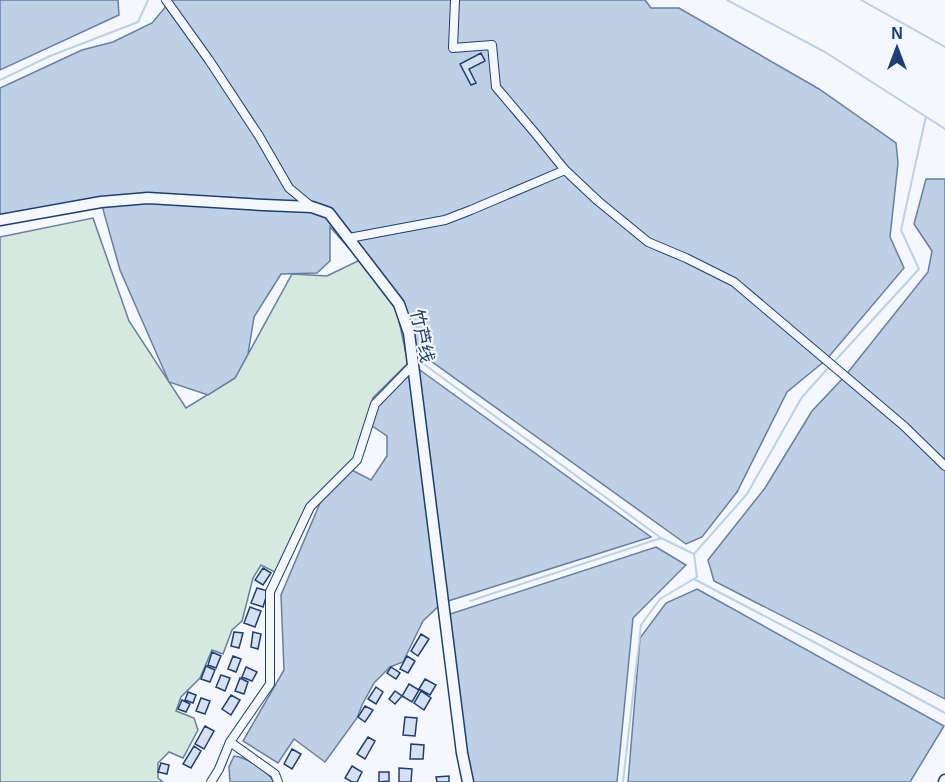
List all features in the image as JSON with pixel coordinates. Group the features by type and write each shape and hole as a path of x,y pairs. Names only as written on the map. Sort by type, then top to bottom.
{"street":[{"path":"166,0 260,136 289,188 312,207"},
{"path":"455,0 453,48 492,45 496,87 536,132 565,170 648,242 734,282 904,426 945,466"},
{"path":"349,238 450,218 565,170"},
{"name":"竹芦线","path":"0,220 101,202 148,198 312,207 329,213 399,304 408,333 462,753 468,782"},
{"path":"211,782 230,742 270,684 270,592 310,507 357,460 375,404 412,365"},
{"path":"230,742 275,774 278,782"}],"shaded area":[{"path":"93,218 129,321 186,408 235,378 292,274 327,276 362,259 396,307 408,363 373,398 357,460 307,507 277,573 261,565 253,578 242,621 232,630 223,654 212,650 200,678 181,697 176,711 194,718 198,730 183,758 169,752 158,763 158,778 163,782 0,782 0,237"}],"water":[{"path":"0,0 118,0 119,15 0,70"},
{"path":"169,0 645,0 651,8 679,8 819,89 896,143 898,163 890,237 904,268 826,360 787,392 737,492 702,537 686,544 410,346 399,304 330,227 330,261 317,273 281,274 254,317 248,354 235,378 208,395 169,382 120,270 101,202 0,220 0,88 82,50 113,42 152,23"},
{"path":"926,179 945,179 945,699 714,581 708,560 765,488 812,411 845,376 928,272 932,251 914,224"},
{"path":"413,365 651,537 442,603 423,621 403,662 390,667 374,683 357,718 325,762 294,739 278,763 243,741 284,670 281,595 326,489 348,468 371,480 387,456 387,436 369,424 375,404"},
{"path":"656,547 686,565 633,618 617,782 468,782 444,616"},
{"path":"697,589 944,726 910,782 628,782 640,638 666,603"},
{"path":"234,756 256,765 274,782 230,782 229,767"}],"building":[{"path":"481,53 485,61 469,69 476,83 471,85 460,64"},
{"path":"263,568 271,573 263,585 255,580"},
{"path":"257,588 268,591 263,607 251,603"},
{"path":"250,607 261,611 255,627 244,623"},
{"path":"234,632 243,633 239,648 231,646"},
{"path":"253,632 261,634 258,649 251,647"},
{"path":"421,634 429,639 418,656 411,651"},
{"path":"212,652 221,656 216,668 208,665"},
{"path":"233,656 241,659 236,672 228,669"},
{"path":"407,656 415,661 408,673 400,669"},
{"path":"206,666 215,670 210,682 201,679"},
{"path":"246,667 257,672 252,681 242,677"},
{"path":"391,667 400,673 396,679 387,673"},
{"path":"221,675 230,678 225,691 216,687"},
{"path":"240,678 248,682 244,694 235,691"},
{"path":"425,679 436,685 430,695 419,689"},
{"path":"409,684 419,690 412,702 402,696"},
{"path":"376,687 383,692 376,704 368,699"},
{"path":"395,691 402,696 395,704 389,699"},
{"path":"421,691 431,698 424,710 414,703"},
{"path":"188,692 196,695 193,703 185,700"},
{"path":"231,695 240,700 231,715 222,709"},
{"path":"201,698 210,701 205,714 196,711"},
{"path":"182,700 190,704 186,712 178,709"},
{"path":"365,706 373,710 365,722 358,717"},
{"path":"405,717 417,718 415,736 403,735"},
{"path":"205,726 214,731 204,749 195,744"},
{"path":"368,737 375,741 365,759 357,754"},
{"path":"411,744 424,745 423,759 410,759"},
{"path":"194,746 201,751 191,768 183,764"},
{"path":"292,749 301,754 292,769 284,764"},
{"path":"161,763 169,765 167,774 158,772"},
{"path":"352,766 362,772 357,782 345,778"},
{"path":"399,768 412,769 411,782 399,782"},
{"path":"379,772 389,772 389,781 379,782"},
{"path":"449,776 449,782 437,782 436,777"}],"waterway":[{"path":"0,80 50,56 138,22 148,0"},
{"path":"727,0 825,52 945,129"},
{"path":"861,0 945,47"},
{"path":"834,362 919,269 901,230 926,116"},
{"path":"426,356 421,362 661,538 694,554"},
{"path":"623,782 641,625 660,599 697,577 694,554 747,494 802,397 830,366"},
{"path":"470,601 661,538"},
{"path":"694,579 945,713"}]}
